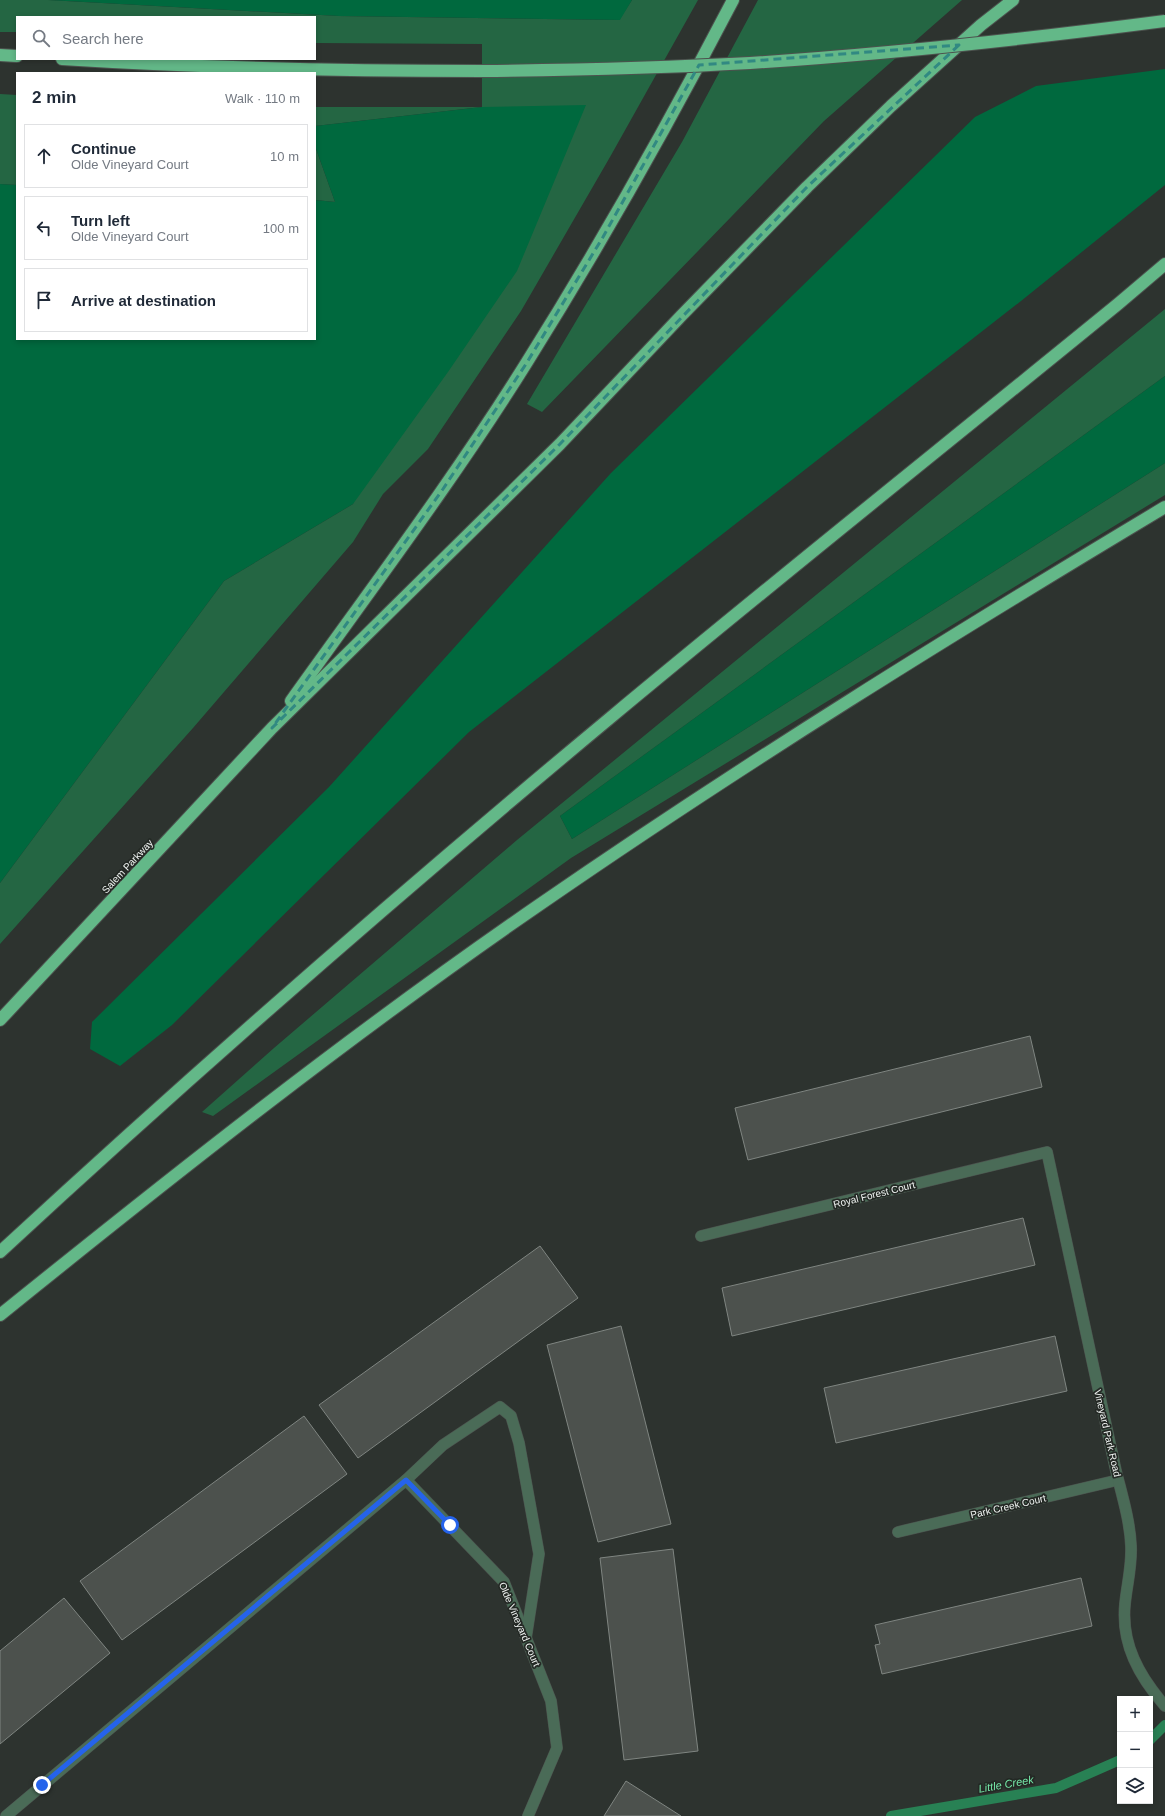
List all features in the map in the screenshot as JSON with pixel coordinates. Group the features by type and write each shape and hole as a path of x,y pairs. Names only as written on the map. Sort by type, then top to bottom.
{"highway":[{"path":"272,728 443,489 526,364 611,224 675,111 733,0"},
{"path":"272,728 560,444 681,316 807,187 891,106 981,26 1013,0"},
{"path":"82,60 200,66 341,70 482,71 621,69 751,63 981,43 1165,21"},
{"path":"0,55 16,56"},
{"path":"0,1252 248,1028 435,866 612,716 1112,309 1165,264"},
{"path":"0,1315 249,1118 392,1010 537,906 686,806 841,705 987,614 1165,507"},
{"name":"Salem Parkway","path":"0,1020 272,728"}],"street":[{"name":"Royal Forest Court","path":"701,1236 1047,1152"},
{"name":"Vineyard Park Road","path":"1047,1152 1118,1480 1124,1501 1131,1545 1131,1575 1125,1604 1125,1634 1134,1662 1150,1688 1165,1706"},
{"path":"6,1816 406,1480 443,1445 500,1407 511,1416 519,1442 539,1554 526,1638"},
{"name":"Olde Vineyard Court","path":"406,1480 504,1582 551,1701 557,1748 528,1816"},
{"name":"Park Creek Court","path":"898,1532 1118,1480"}],"highlighted area":[{"path":"959,45 807,187 560,444 272,728 443,489 526,364 603,237 699,65"}],"green space":[{"path":"0,0 48,0 339,16 619,20 632,0 698,0 521,311 428,449 383,494 353,542 193,728 0,944 0,883 224,581 353,504 482,107 482,44 316,43 316,16 16,16 16,32 0,32"},
{"path":"48,0 632,0 620,20 339,16"},
{"path":"758,0 962,0 824,121 542,412 527,404 682,142"},
{"path":"1165,69 1165,185 1021,301 469,732 172,1025 120,1066 90,1049 92,1022 329,787 611,473 975,117 1036,86"},
{"path":"0,94 16,95 16,185 0,184"},
{"path":"586,105 517,271 448,372 353,504 224,581 0,883 0,184 16,185 16,340 316,340 316,200 335,202 316,149 316,126 482,107"},
{"path":"316,107 482,107 316,126"},
{"path":"316,149 335,202 316,200"},
{"path":"1165,309 1165,376 560,816 572,839 1165,463 1165,495 571,858 213,1116 202,1112 274,1048 517,840"},
{"path":"1165,376 1165,463 572,839 560,816"}],"building":[{"path":"1030,1036 1042,1087 748,1160 735,1108"},
{"path":"1023,1218 1035,1265 732,1336 722,1288"},
{"path":"540,1246 578,1298 358,1458 319,1405"},
{"path":"621,1326 671,1524 598,1542 547,1345"},
{"path":"1055,1336 1067,1391 836,1443 824,1388"},
{"path":"304,1416 347,1474 122,1640 80,1581"},
{"path":"673,1549 698,1751 624,1760 600,1558"},
{"path":"1081,1578 1092,1626 882,1674 875,1645 880,1644 875,1625"},
{"path":"64,1598 110,1653 0,1744 0,1651"},
{"path":"626,1781 681,1816 604,1816"}],"waterway":[{"name":"Little Creek","path":"1153,1737 1165,1725"},
{"name":"Little Creek","path":"891,1816 1056,1788 1117,1761"}],"route":[{"path":"42,1785 406,1480 450,1525"}]}
